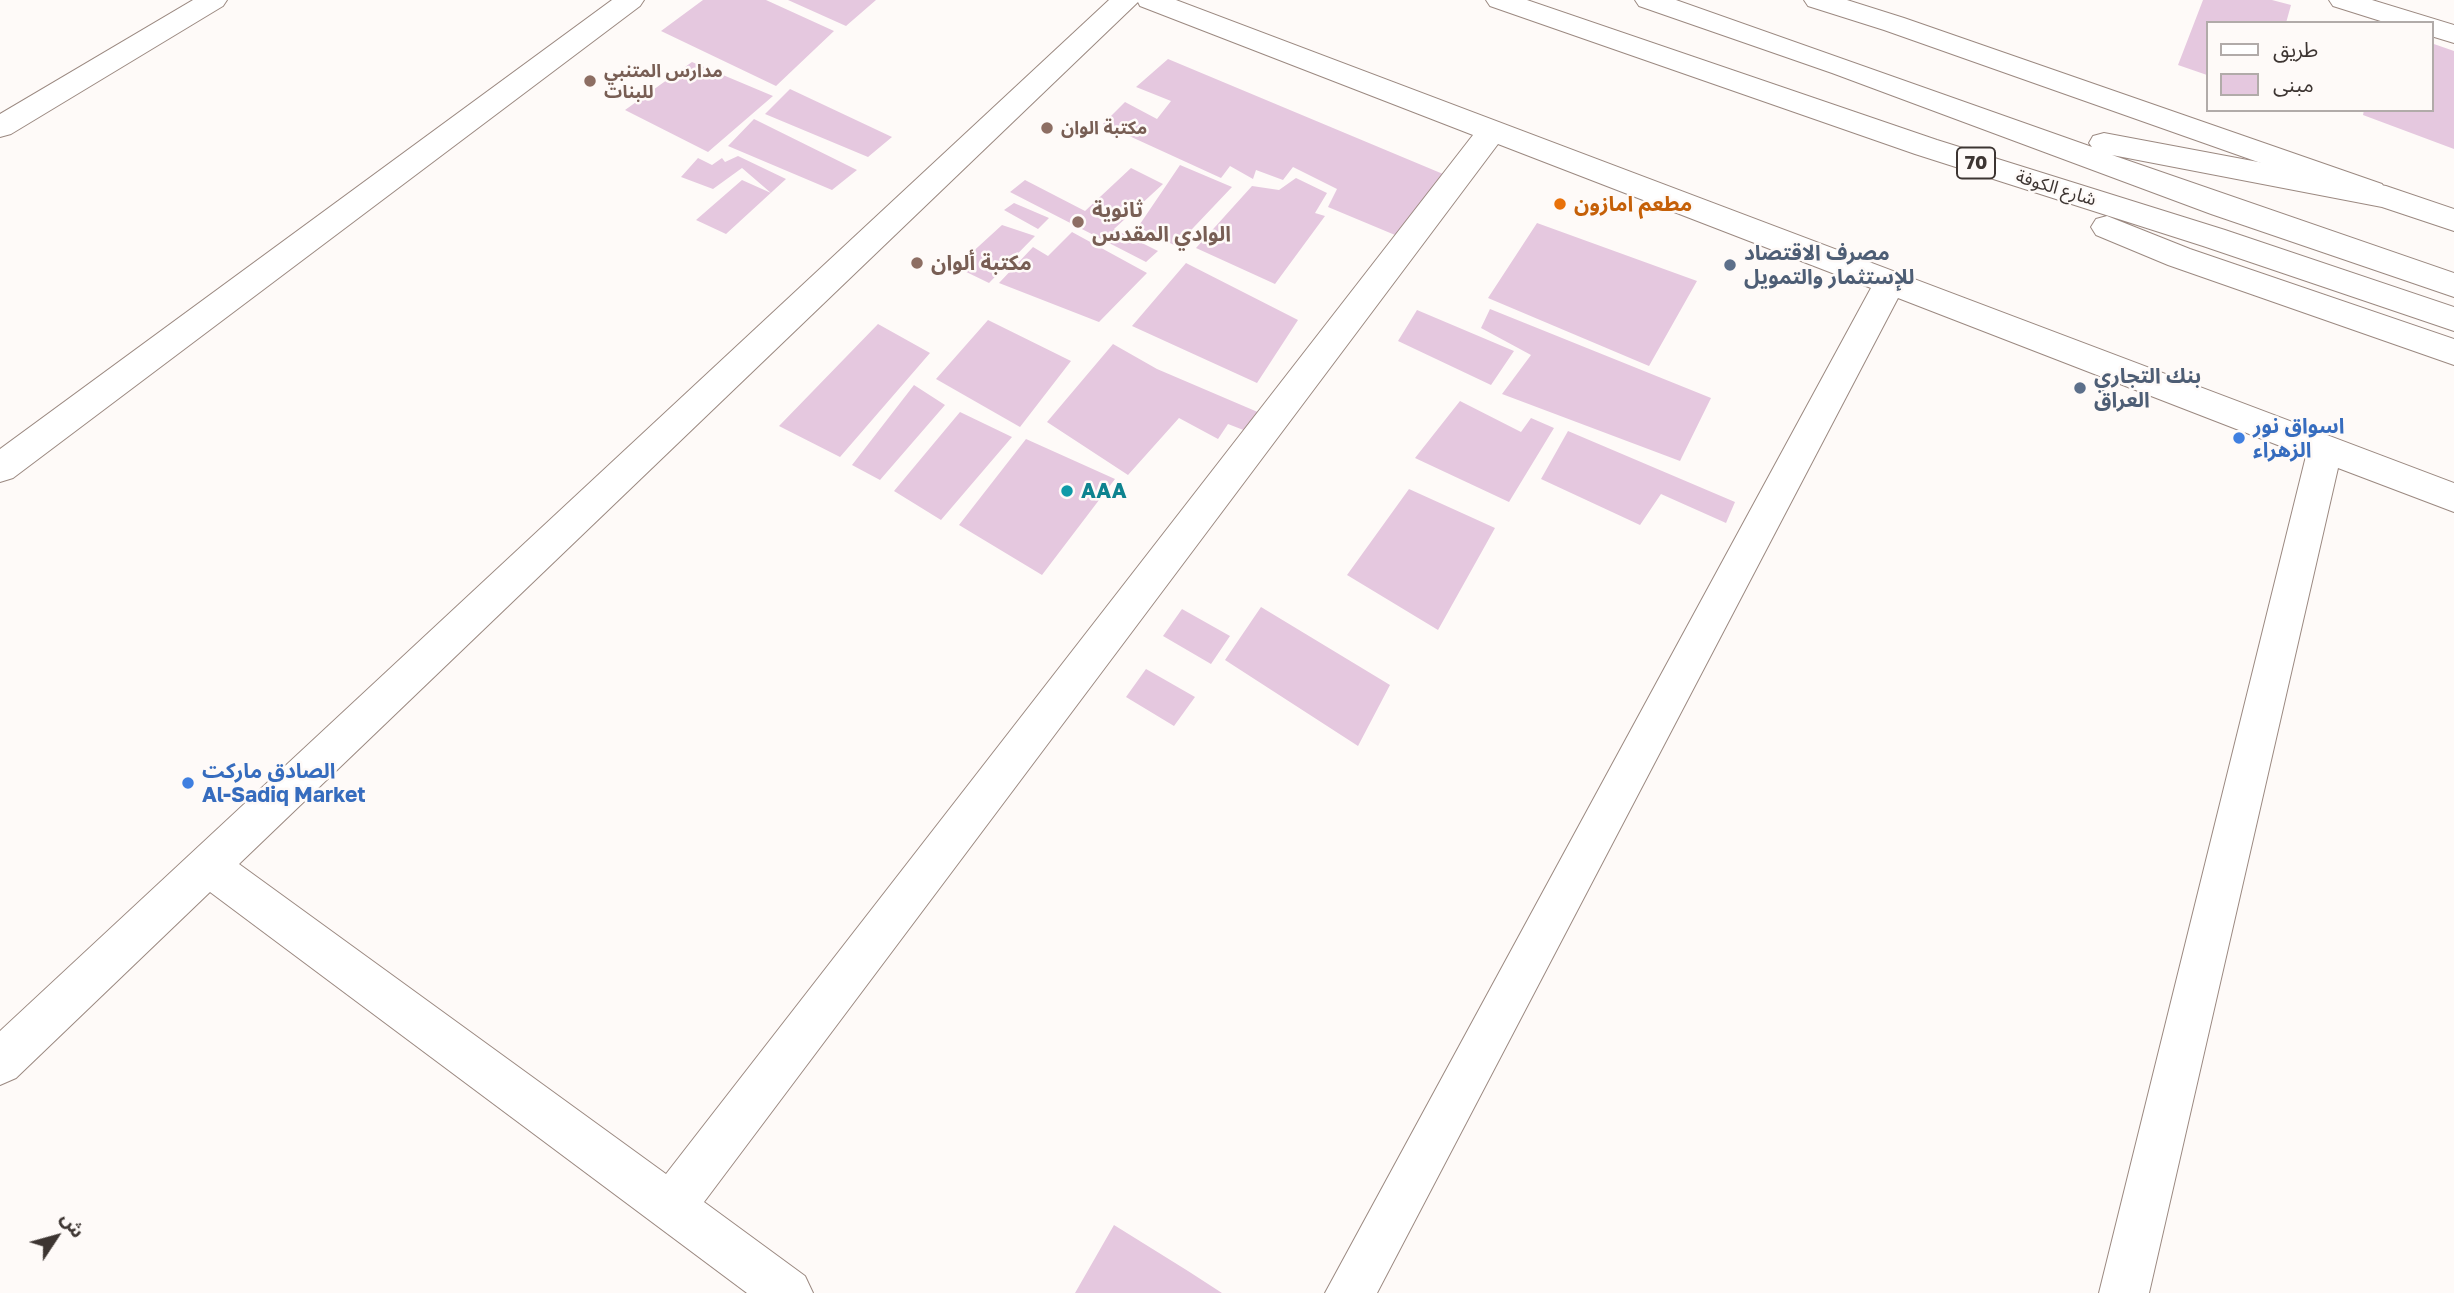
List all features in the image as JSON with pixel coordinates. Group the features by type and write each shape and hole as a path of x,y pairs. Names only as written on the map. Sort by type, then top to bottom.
{"main road":[{"path":"0,127 213,0"},
{"path":"0,468 630,0"},
{"path":"0,1062 1125,0"},
{"path":"1150,0 2454,498"},
{"name":"شارع الكوفة","path":"1500,0 1926,147 2214,238 2454,319"},
{"name":"شارع الكوفة","path":"1649,0 2222,206 2454,285"},
{"path":"1818,0 1900,12 2386,197 2454,220"},
{"path":"2343,0 2411,21"},
{"path":"2433,28 2454,34"},
{"path":"1989,121 2386,197"},
{"path":"671,1206 1492,131"},
{"path":"1926,147 2009,182 2063,210 2179,257 2454,352"},
{"path":"1350,1293 1889,282"},
{"path":"2123,1293 2325,448"},
{"path":"208,866 788,1293"}],"building":[{"path":"703,0 766,0 834,31 776,86 661,31"},
{"path":"788,0 876,0 846,26"},
{"path":"2203,0 2272,0 2291,5 2287,21 2206,21 2206,75 2178,65"},
{"path":"2433,44 2454,51 2454,149 2363,115 2364,112 2433,112"},
{"path":"1168,59 1443,174 1395,235 1328,207 1337,189 1293,167 1283,180 1256,170 1253,179 1230,166 1221,178 1103,124 1125,102 1157,119 1171,101 1136,87"},
{"path":"692,62 773,96 708,152 625,110"},
{"path":"790,89 892,137 868,157 765,114"},
{"path":"754,119 857,170 832,190 728,146"},
{"path":"738,156 786,179 771,193 742,168 713,189 681,177 698,158 712,165 722,158 725,162"},
{"path":"1180,165 1232,187 1176,246 1138,227"},
{"path":"1131,168 1163,184 1114,229 1158,251 1146,262 1010,192 1025,180 1085,211"},
{"path":"1296,178 1327,193 1315,213 1325,216 1275,284 1196,248 1252,186 1279,190"},
{"path":"742,180 771,193 726,234 696,220"},
{"path":"1014,203 1049,218 1038,229 1004,210"},
{"path":"1537,223 1697,281 1649,366 1488,298"},
{"path":"1002,225 1035,236 989,283 956,267"},
{"path":"1072,232 1147,273 1099,322 999,283 1033,247 1048,256"},
{"path":"1186,263 1298,320 1257,383 1132,326"},
{"path":"1490,309 1711,398 1680,461 1502,394 1531,355 1481,328"},
{"path":"1417,310 1514,351 1491,385 1398,341"},
{"path":"988,320 1071,361 1020,427 936,379"},
{"path":"878,324 930,353 840,457 779,426"},
{"path":"1113,344 1157,369 1260,413 1246,431 1228,424 1218,439 1179,418 1128,475 1047,422"},
{"path":"914,385 945,405 880,480 852,465"},
{"path":"1460,401 1521,432 1531,418 1554,428 1509,502 1415,458"},
{"path":"960,412 1012,437 941,520 894,491"},
{"path":"1568,431 1735,502 1726,523 1661,494 1640,525 1541,479"},
{"path":"1026,439 1115,479 1042,575 959,525"},
{"path":"1409,489 1495,528 1438,630 1347,575"},
{"path":"1261,607 1390,685 1358,746 1225,660"},
{"path":"1182,609 1230,636 1211,664 1163,636"},
{"path":"1146,669 1195,697 1174,726 1126,697"},
{"path":"1114,1225 1188,1271 1222,1293 1075,1293"}],"place":[{"name":"مدارس المتنبي للبنات","path":"590,81"},
{"name":"مكتبة الوان","path":"1047,128"},
{"name":"مطعم امازون","path":"1560,204"},
{"name":"ثانوية الوادي المقدس","path":"1078,222"},
{"name":"مكتبة ألوان","path":"917,263"},
{"name":"مصرف الاقتصاد للإستثمار والتمويل","path":"1730,265"},
{"name":"بنك التجاري العراق","path":"2080,388"},
{"name":"اسواق نور الزهراء","path":"2239,438"},
{"name":"AAA","path":"1067,491"},
{"name":"الصادق ماركت Al-Sadiq Market","path":"188,783"}]}
